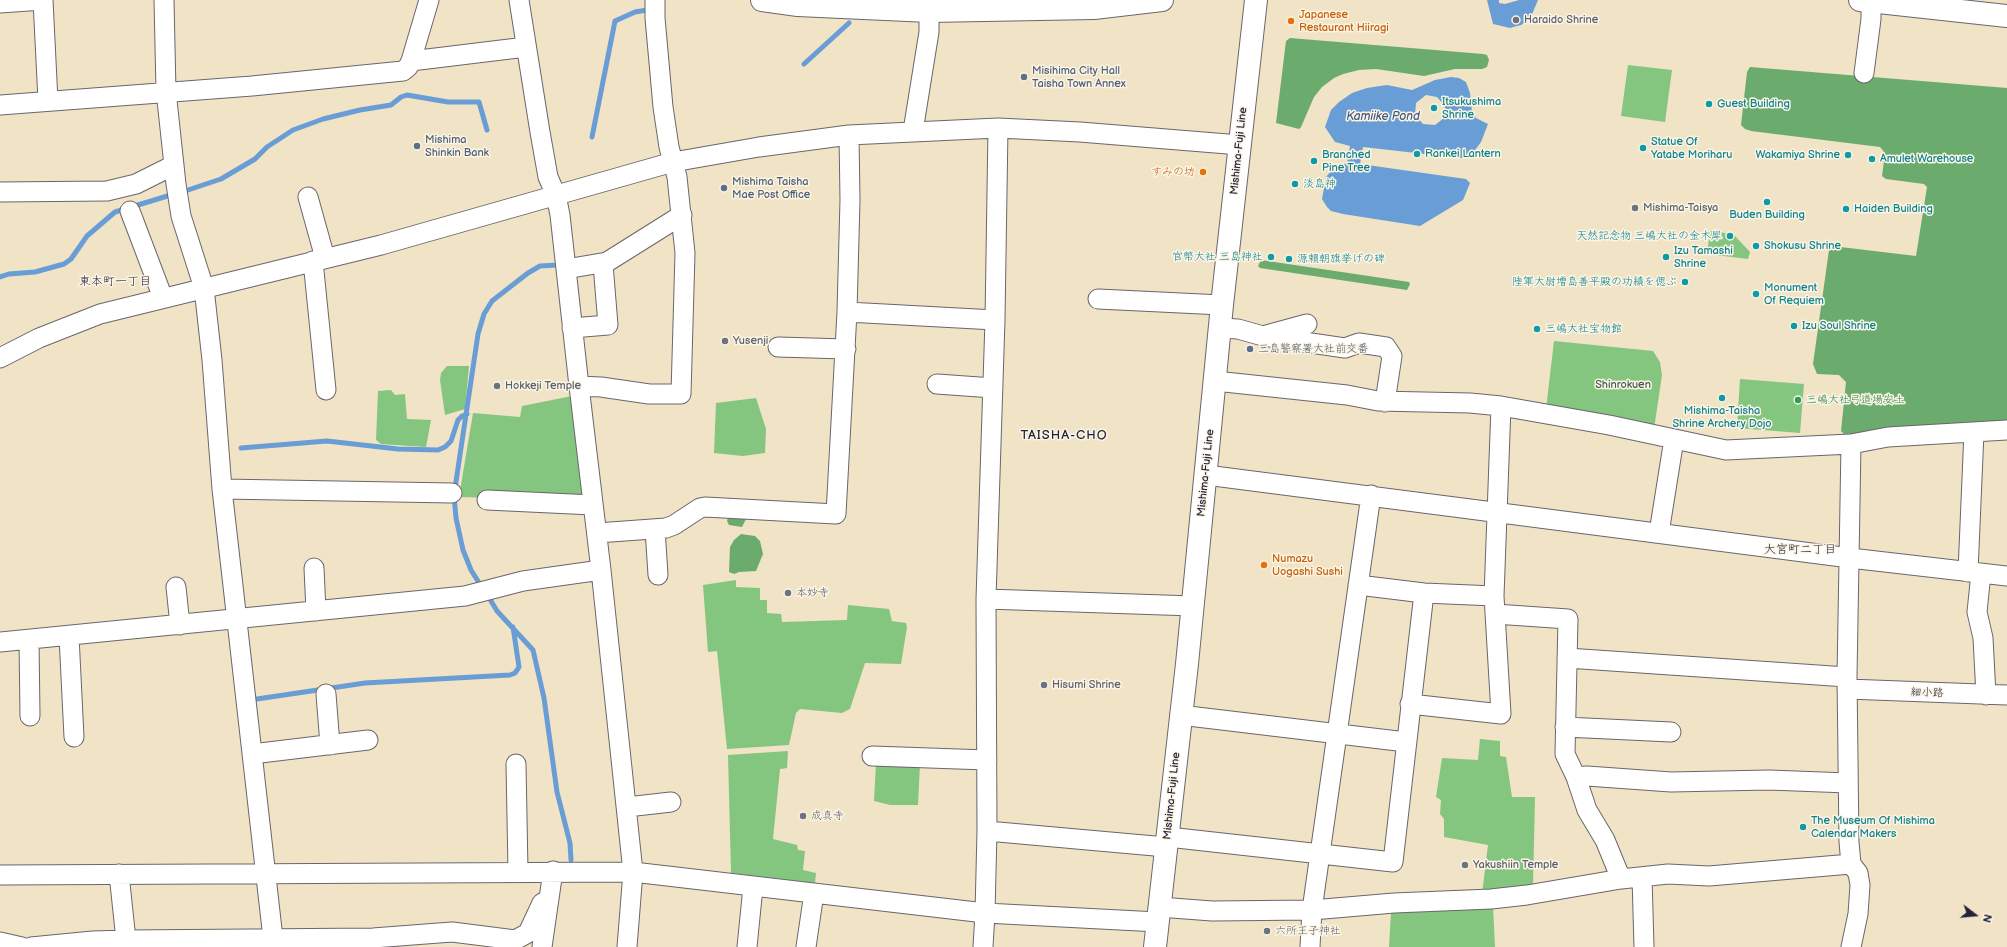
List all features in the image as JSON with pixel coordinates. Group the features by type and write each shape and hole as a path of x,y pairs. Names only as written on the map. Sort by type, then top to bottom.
{"main road":[{"path":"762,0 930,6 1094,8 1162,0"},
{"name":"Mishima-Fuji Line","path":"1155,947 1193,606 1222,306 1256,0"},
{"path":"1868,0 2007,16"}],"street":[{"path":"0,4 43,0 48,101"},
{"path":"164,0 166,91 174,165 182,216 204,288 212,360 222,490 273,942"},
{"path":"0,105 166,91 252,86 403,71 408,67 411,60 429,0"},
{"path":"519,0 548,177 556,195 560,215 572,328 594,505 633,872 627,947"},
{"path":"579,386 601,387 649,394 680,394 686,253 677,177 669,147 663,107 655,18 655,0"},
{"path":"1864,73 1871,19 1868,0"},
{"path":"913,131 930,32 930,6"},
{"path":"411,60 526,47"},
{"path":"983,947 987,831 986,599 995,320 998,128"},
{"path":"0,358 39,338 100,314 381,245 673,162 760,147 849,135 998,128 1080,132 1240,145"},
{"path":"597,534 674,525 700,508 705,507 836,514 848,312 850,200 849,135"},
{"path":"0,192 107,191 136,184 174,165"},
{"path":"308,197 319,260 326,390"},
{"path":"130,211 163,298"},
{"path":"566,269 603,264 682,215"},
{"path":"572,328 608,325 603,264"},
{"path":"1098,299 1222,306"},
{"path":"848,312 995,320"},
{"path":"1263,336 1307,324"},
{"path":"1221,328 1238,328 1263,336 1345,348 1359,343 1386,347 1392,356 1385,402"},
{"path":"778,347 846,349"},
{"path":"1215,381 1347,395 1385,402 1470,403 1501,406 1609,425 1726,450 1851,444 1888,437 2007,430"},
{"path":"937,384 993,388"},
{"path":"1410,704 1501,714 1495,605 1501,406"},
{"path":"1974,432 1974,573 1977,612 1983,638 1986,695"},
{"path":"1659,533 1674,439"},
{"path":"1851,444 1847,683 1848,783 1851,864 1858,873 1860,885 1858,914 1851,947"},
{"path":"1206,475 1371,495 1850,558 2007,576"},
{"path":"222,490 452,493"},
{"path":"1310,947 1312,910 1371,495"},
{"path":"488,500 594,505"},
{"path":"655,528 658,575"},
{"path":"314,568 316,611"},
{"path":"0,642 236,620 465,596 523,581 601,570"},
{"path":"1358,585 1424,593 1568,619 1565,754 1576,777 1587,810 1605,840 1620,879"},
{"path":"176,587 180,625"},
{"path":"987,831 1167,842 1320,854 1393,862 1410,704 1424,593"},
{"path":"986,599 1193,606"},
{"path":"69,636 74,738"},
{"path":"29,640 30,716"},
{"name":"細小路","path":"1567,658 1986,695 2007,695"},
{"path":"326,694 330,745"},
{"path":"1180,715 1406,742"},
{"path":"1565,727 1671,732"},
{"path":"252,754 368,740"},
{"path":"872,756 986,760"},
{"path":"516,764 518,871"},
{"path":"1576,777 1587,776 1679,782 1769,780 1848,783"},
{"path":"627,807 671,802"},
{"path":"0,875 266,872 633,872 985,913 1159,914 1212,911 1312,910 1394,903 1491,899 1528,895 1620,879 1668,874 1709,876 1851,864"},
{"path":"542,947 547,902 553,871"},
{"path":"119,874 126,940"},
{"path":"1642,877 1644,947"},
{"path":"747,947 753,887"},
{"path":"806,947 814,893"},
{"path":"31,947 93,944 126,940 273,942 373,938 452,932 515,940 528,933 542,903 547,902"},
{"path":"0,942 22,947"}],"green space":[{"path":"1290,38 1483,54 1487,55 1489,60 1487,67 1482,69 1455,69 1424,76 1376,69 1359,70 1343,74 1334,78 1322,87 1314,97 1299,129 1276,123 1286,41"},
{"path":"1628,65 1672,70 1665,122 1621,116"},
{"path":"1750,67 2007,88 2007,425 1848,438 1841,431 1846,382 1839,375 1817,374 1813,364 1829,250 1832,246 1916,256 1927,187 1924,184 1886,179 1882,176 1885,153 1880,147 1745,129 1741,125 1747,72"},
{"path":"1710,231 1718,231 1727,234 1727,237 1734,235 1750,252 1748,259 1707,254"},
{"path":"1261,260 1409,282 1410,284 1407,290 1260,268 1258,266"},
{"name":"Shinrokuen","path":"1554,341 1653,351 1660,362 1662,375 1654,429 1546,409"},
{"path":"447,366 469,366 465,409 445,415 440,380 441,373"},
{"path":"1740,379 1804,384 1800,433 1737,428"},
{"path":"391,390 395,395 405,394 407,419 431,420 426,447 381,444 376,440 378,391"},
{"path":"572,396 585,496 579,500 459,497 473,413 520,417 522,406"},
{"path":"756,398 766,429 765,453 743,456 714,453 716,403"},
{"path":"748,515 742,527 729,525 727,521 728,517"},
{"path":"741,534 755,536 760,541 763,554 756,571 739,572 734,574 729,572 730,547 734,540"},
{"path":"736,580 736,587 760,588 760,600 767,600 767,613 781,614 782,622 847,620 848,605 889,609 892,621 906,623 907,627 901,664 865,663 850,709 842,713 800,709 796,713 789,745 727,749 717,651 708,652 703,585"},
{"path":"1480,739 1500,741 1500,756 1506,757 1512,797 1535,797 1533,887 1482,894 1488,845 1444,837 1444,819 1440,814 1441,800 1436,797 1442,758 1478,760"},
{"path":"788,751 787,768 780,769 773,839 797,845 798,850 805,851 803,870 816,873 815,883 731,873 728,755"},
{"path":"876,763 920,764 918,805 890,805 874,801"},
{"path":"1493,905 1495,947 1389,947 1391,912"}],"water":[{"path":"1487,0 1499,0 1499,3 1505,4 1519,0 1538,0 1530,19 1521,25 1510,28 1493,24"},
{"name":"Kamiike Pond","path":"1451,77 1459,78 1466,82 1470,93 1472,112 1476,118 1488,124 1481,142 1472,154 1468,157 1460,158 1363,147 1360,164 1466,179 1470,183 1463,200 1420,226 1331,211 1322,199 1326,177 1333,169 1347,163 1350,146 1335,142 1325,127 1331,110 1352,93 1367,88 1387,85 1412,90 1435,80","holes":["1426,95 1437,97 1445,106 1444,118 1435,125 1423,124 1415,115 1416,103"]}],"waterway":[{"path":"592,137 615,21 635,12 647,10"},
{"path":"804,64 849,23"},
{"path":"182,192 221,179 255,159 267,147 293,130 323,119 360,110 391,105 401,97 407,95 448,102 479,102 487,130"},
{"path":"0,277 9,274 35,272 64,264 71,259 87,236 115,212 174,194"},
{"path":"481,586 471,570 463,550 456,518 454,495 478,334 484,314 492,301 528,273 540,266 558,265"},
{"path":"241,448 327,441 398,449 438,450 445,447 451,441 458,420 467,414"},
{"path":"491,601 497,611 533,650 544,698 557,792 570,843 571,860"},
{"path":"257,699 365,683 510,675 515,673 519,667 513,627"}],"place":[{"name":"Haraido Shrine","path":"1516,20"},
{"name":"Japanese Restaurant Hiiragi","path":"1291,21"},
{"name":"Misihima City Hall Taisha Town Annex","path":"1024,77"},
{"name":"Guest Building","path":"1709,104"},
{"name":"Itsukushima Shrine","path":"1434,108"},
{"name":"Mishima Shinkin Bank","path":"417,146"},
{"name":"Statue Of Yatabe Moriharu","path":"1643,148"},
{"name":"Rankei Lantern","path":"1417,154"},
{"name":"Wakamiya Shrine","path":"1848,155"},
{"name":"Amulet Warehouse","path":"1872,159"},
{"name":"Branched Pine Tree","path":"1314,161"},
{"name":"すみの坊","path":"1203,172"},
{"name":"淡島神","path":"1295,184"},
{"name":"Mishima Taisha Mae Post Office","path":"724,188"},
{"name":"Buden Building","path":"1767,202"},
{"name":"Mishima-Taisya","path":"1635,208"},
{"name":"Haiden Building","path":"1846,209"},
{"name":"天然記念物 三嶋大社の金木犀","path":"1730,236"},
{"name":"Shokusu Shrine","path":"1756,246"},
{"name":"官幣大社 三島神社","path":"1271,257"},
{"name":"Izu Tamashi Shrine","path":"1666,257"},
{"name":"源賴朝旗挙げの碑","path":"1289,259"},
{"name":"陸軍大尉増島善平殿の功績を偲ぶ","path":"1685,282"},
{"name":"Monument Of Requiem","path":"1756,294"},
{"name":"Izu Soul Shrine","path":"1794,326"},
{"name":"三嶋大社宝物館","path":"1537,329"},
{"name":"Yusenji","path":"725,341"},
{"name":"三島警察署大社前交番","path":"1250,349"},
{"name":"Hokkeji Temple","path":"497,386"},
{"name":"Mishima-Taisha Shrine Archery Dojo","path":"1722,398"},
{"name":"三嶋大社弓道場安土","path":"1798,400"},
{"name":"Numazu Uogashi Sushi","path":"1264,565"},
{"name":"本妙寺","path":"788,593"},
{"name":"Hisumi Shrine","path":"1044,685"},
{"name":"成真寺","path":"803,816"},
{"name":"The Museum Of Mishima Calendar Makers","path":"1803,827"},
{"name":"Yakushiin Temple","path":"1465,865"},
{"name":"六所王子神社","path":"1267,931"}],"district":[{"name":"東本町一丁目","path":"115,282"},
{"name":"TAISHA-CHO","path":"1064,436"},
{"name":"大宮町二丁目","path":"1800,550"}]}
